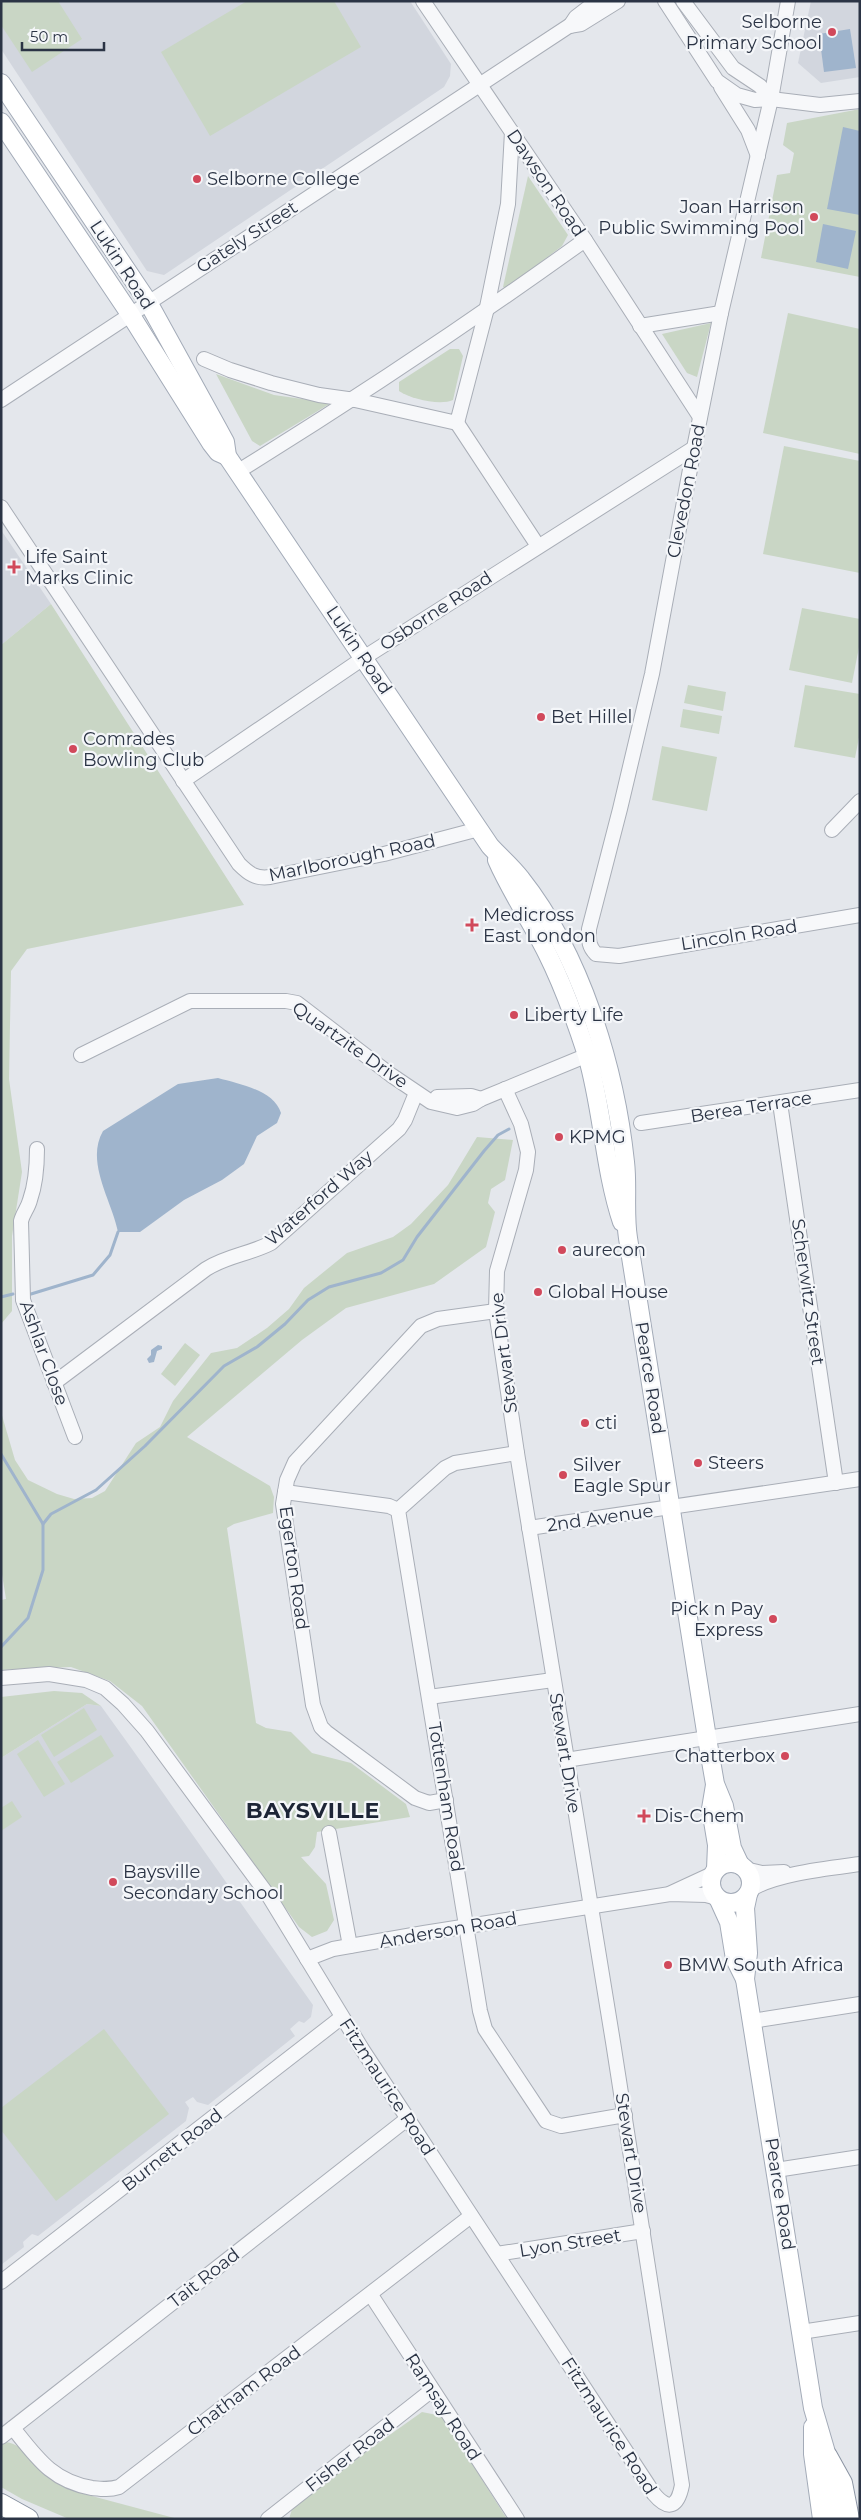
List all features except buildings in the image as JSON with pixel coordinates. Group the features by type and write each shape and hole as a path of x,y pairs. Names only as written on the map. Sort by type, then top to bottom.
{"highway":[{"path":"828,2456 842,2482 849,2519"},
{"path":"1,2504 28,2519"}],"main road":[{"name":"Lukin Road","path":"1,83 148,302 225,442 227,456 365,657 490,846 509,887 548,955 570,1006"},
{"name":"Lukin Road","path":"1,122 130,314 211,443 218,452 227,456"},
{"name":"Lukin Road","path":"490,846 522,879 553,928 586,997"},
{"name":"Pearce Road","path":"586,997 604,1050 618,1113 625,1162 628,1238 715,1784 724,1806 732,1848 751,1881 745,1908 748,1953 745,1979 813,2408 828,2456 839,2519"},
{"name":"Pearce Road","path":"570,1006 596,1088 616,1201 628,1238"},
{"name":"Pearce Road","path":"715,1784 711,1809 717,1845 714,1872 710,1886 729,1922 735,1959 745,1979"},
{"path":"714,1872 725,1864 742,1867"},
{"path":"718,1899 734,1903 748,1893"},
{"name":"Pearce Road","path":"813,2408 813,2454 822,2519"}],"street":[{"name":"Dawson Road","path":"423,1 585,240 700,417"},
{"name":"Gately Street","path":"1,400 569,26 576,16 597,1"},
{"name":"Gately Street","path":"569,26 581,24 618,1"},
{"path":"666,1 748,130 758,156"},
{"path":"683,1 733,68 760,86 772,99"},
{"name":"Clevedon Road","path":"619,956 596,954 590,949 588,941 589,929 652,674 721,313 772,99 788,1"},
{"path":"717,81 737,95 755,100 772,99 820,105 860,101"},
{"path":"457,423 486,312 508,204 512,132"},
{"path":"238,472 355,400 486,312 585,240"},
{"path":"640,326 721,313"},
{"path":"204,359 230,370 271,383 319,395 355,400 457,423 538,546"},
{"name":"Osborne Road","path":"183,781 365,657 694,448"},
{"name":"Marlborough Road","path":"1,507 239,864 248,873 256,877 270,877 384,854 479,829"},
{"path":"832,830 860,801"},
{"name":"Lincoln Road","path":"619,956 860,915"},
{"name":"Quartzite Drive","path":"81,1055 190,1001 292,1001 419,1094 438,1105 457,1108 473,1104 505,1088 604,1050"},
{"name":"Stewart Drive","path":"505,1088 521,1124 528,1152 526,1170 497,1271 496,1311 516,1453 625,2115 672,2423"},
{"name":"Berea Terrace","path":"641,1123 860,1090"},
{"name":"Waterford Way","path":"54,1383 206,1269 228,1257 262,1248 271,1243 399,1129 419,1094"},
{"name":"Scherwitz Street","path":"780,1102 836,1482"},
{"name":"Ashlar Close","path":"37,1149 36,1176 30,1202 23,1213 22,1221 22,1300 75,1437"},
{"name":"Egerton Road","path":"446,1800 429,1803 415,1798 321,1726 313,1705 283,1504 295,1462 421,1326 438,1319 496,1311"},
{"path":"285,1492 389,1506 398,1510 446,1468 455,1463 516,1453"},
{"name":"2nd Avenue","path":"529,1528 860,1479"},
{"name":"Tottenham Road","path":"398,1510 480,2011 485,2029 546,2121 561,2126 625,2115"},
{"name":"Fitzmaurice Road","path":"1,1678 48,1674 86,1680 105,1688 123,1704 147,1731 230,1841 270,1898 342,2017 407,2119 654,2494 660,2502 668,2506 680,2499 682,2485 672,2423"},
{"path":"430,1697 553,1680"},
{"path":"566,1760 860,1714"},
{"path":"329,1834 350,1946"},
{"path":"748,1893 758,1886 795,1874 860,1864"},
{"path":"742,1867 762,1873 782,1871 795,1874"},
{"path":"670,1894 714,1872"},
{"path":"670,1894 706,1895 718,1899"},
{"name":"Anderson Road","path":"307,1959 320,1953 350,1946 670,1894"},
{"path":"752,2021 860,2004"},
{"name":"Burnett Road","path":"1,2282 342,2017"},
{"name":"Tait Road","path":"1,2437 407,2119"},
{"path":"776,2170 860,2157"},
{"name":"Chatham Road","path":"13,2428 37,2458 53,2473 85,2486 105,2490 119,2487 371,2295 471,2216"},
{"name":"Lyon Street","path":"497,2254 643,2231"},
{"name":"Ramsay Road","path":"371,2295 516,2519"},
{"path":"801,2332 860,2324"},
{"name":"Fisher Road","path":"272,2517 432,2390"}],"shaded area":[{"name":"Selborne College","path":"1,1 410,1 451,64 450,76 444,87 164,275 147,271 1,49"},
{"name":"Selborne Primary School","path":"811,1 860,1 860,77 821,83 798,63"},
{"name":"Life Saint Marks Clinic","path":"1,530 51,604 1,645"},
{"name":"Baysville Secondary School","path":"87,1704 101,1706 313,2005 311,2017 304,2023 299,2021 290,2029 295,2036 208,2105 197,2102 193,2097 185,2102 189,2108 186,2121 38,2236 32,2234 23,2242 24,2247 1,2265 1,1758"}],"green space":[{"path":"1,1 58,1 82,39 32,72 1,25"},
{"path":"247,1 334,1 361,47 210,136 161,52"},
{"name":"Joan Harrison Public Swimming Pool","path":"860,109 860,277 761,258 777,175 790,173 794,153 783,145 787,123"},
{"path":"528,176 568,235 562,246 506,289 503,287"},
{"path":"788,313 860,329 860,454 763,433"},
{"path":"711,323 697,377 687,373 662,334"},
{"path":"450,349 459,349 463,356 453,400 447,402 426,401 399,391 399,382"},
{"path":"216,374 274,395 331,403 260,446 252,441"},
{"path":"784,446 860,461 860,573 763,554"},
{"name":"Comrades Bowling Club","path":"51,604 244,905 27,949 11,971 9,1079 22,1172 12,1236 12,1311 1,1324 1,645"},
{"path":"802,608 860,619 860,642 852,683 789,670"},
{"path":"688,685 726,692 723,711 684,703"},
{"path":"805,685 860,694 860,732 855,758 794,747"},
{"path":"683,709 722,716 719,734 680,727"},
{"path":"662,746 717,757 707,811 652,800"},
{"path":"477,1137 513,1140 505,1180 491,1189 488,1203 495,1212 486,1247 434,1284 346,1308 302,1340 187,1437 270,1486 274,1497 273,1513 234,1524 227,1528 256,1723 266,1728 291,1732 312,1753 351,1763 406,1804 410,1817 317,1832 315,1847 309,1856 301,1857 326,1884 334,1920 327,1931 312,1937 299,1927 142,1706 110,1681 71,1667 1,1670 1,1600 6,1599 1,1568 1,1412 15,1460 28,1480 57,1494 74,1499 92,1498 105,1491 136,1443 160,1427 173,1401 211,1353 237,1348 267,1328 289,1309 304,1288 347,1253 393,1237 411,1224 448,1185"},
{"path":"185,1343 200,1355 175,1386 161,1374"},
{"path":"54,1691 82,1693 101,1706 87,1704 1,1758 1,1697"},
{"path":"84,1708 97,1730 54,1757 41,1735"},
{"path":"101,1735 114,1756 71,1783 57,1762"},
{"path":"38,1740 65,1784 44,1797 17,1754"},
{"path":"12,1801 22,1817 1,1831 1,1808"},
{"path":"104,2029 169,2114 56,2201 1,2130 1,2108"},
{"path":"422,2412 442,2416 507,2519 289,2519 292,2509 305,2495"},
{"path":"6,2442 27,2453 52,2479 64,2487 178,2519 69,2519 22,2499 1,2487 1,2446"}],"water":[{"path":"850,29 856,68 824,72 819,34"},
{"path":"843,127 860,131 860,215 827,209"},
{"path":"823,224 856,231 848,269 816,262"},
{"path":"218,1078 264,1093 277,1105 281,1113 277,1123 257,1136 244,1164 222,1180 184,1200 140,1232 118,1232 98,1168 98,1143 103,1131 178,1084"},
{"path":"158,1345 162,1346 162,1349 157,1351 154,1362 149,1363 147,1359 151,1355 151,1350"}],"waterway":[{"path":"43,1524 51,1514 96,1490 145,1446 224,1366 257,1347 285,1324 308,1300 329,1287 381,1273 403,1260 417,1237 484,1151 498,1135 509,1129"},
{"path":"31,1294 93,1275 110,1255 118,1232"},
{"path":"1,1297 13,1294"},
{"path":"1,1454 43,1524 43,1570 28,1618 1,1647"}],"place":[{"name":"Selborne Primary School","path":"832,32"},
{"name":"Selborne College","path":"197,179"},
{"name":"Joan Harrison Public Swimming Pool","path":"814,217"},
{"name":"Life Saint Marks Clinic","path":"14,567"},
{"name":"Bet Hillel","path":"541,717"},
{"name":"Comrades Bowling Club","path":"73,749"},
{"name":"Medicross East London","path":"472,925"},
{"name":"Liberty Life","path":"514,1015"},
{"name":"KPMG","path":"559,1137"},
{"name":"aurecon","path":"562,1250"},
{"name":"Global House","path":"538,1292"},
{"name":"cti","path":"585,1423"},
{"name":"Steers","path":"698,1463"},
{"name":"Silver Eagle Spur","path":"563,1475"},
{"name":"Pick n Pay Express","path":"773,1619"},
{"name":"Chatterbox","path":"785,1756"},
{"name":"Dis-Chem","path":"644,1816"},
{"name":"Baysville Secondary School","path":"113,1882"},
{"name":"BMW South Africa","path":"668,1965"}],"district":[{"name":"BAYSVILLE","path":"313,1810"}]}
